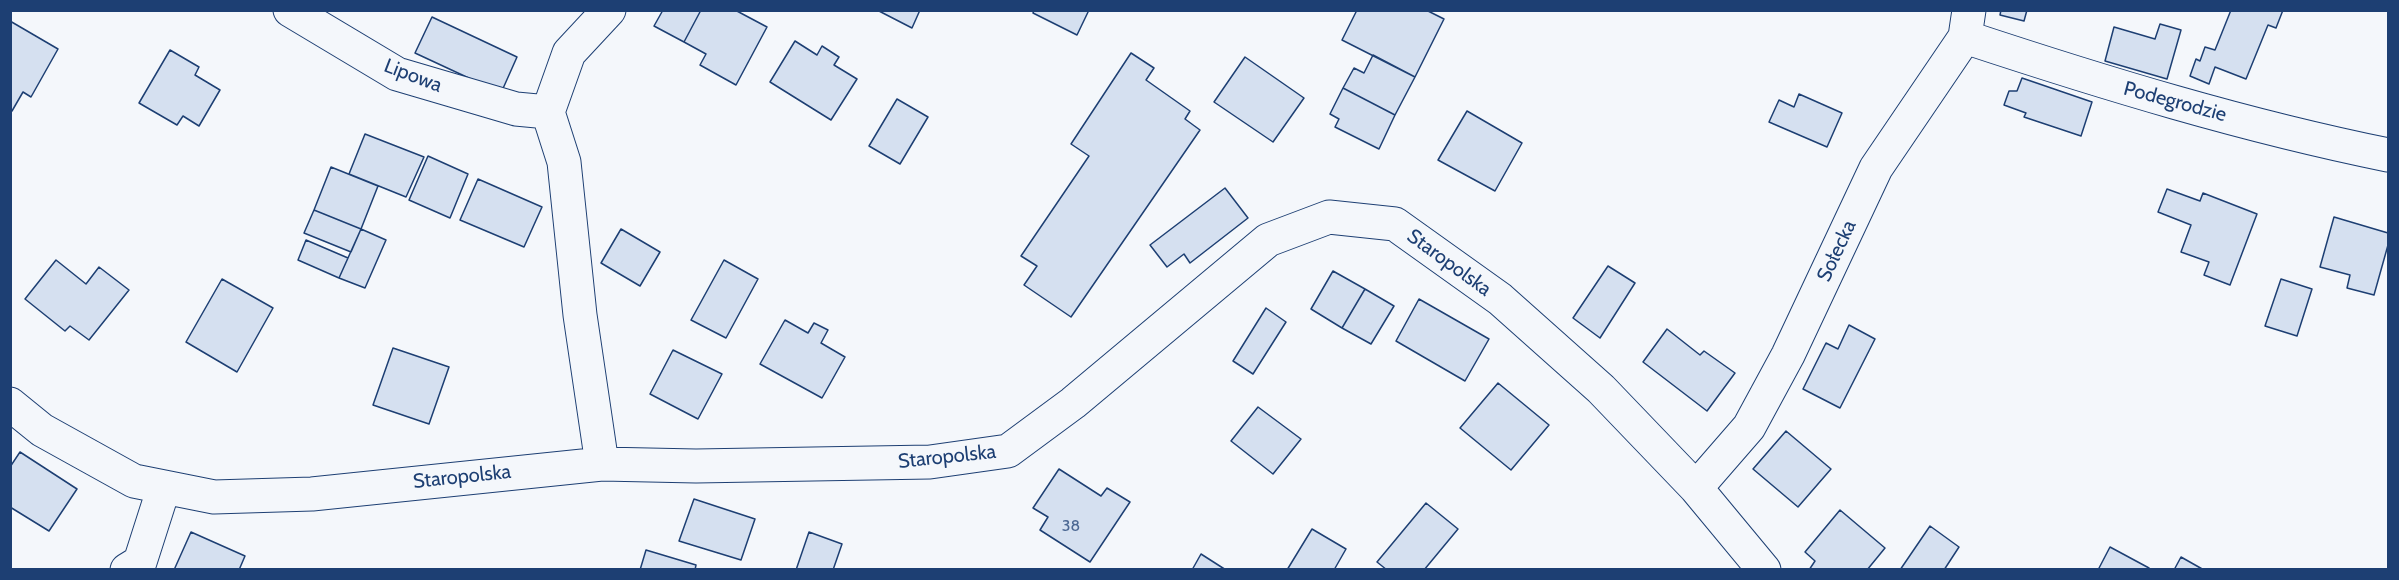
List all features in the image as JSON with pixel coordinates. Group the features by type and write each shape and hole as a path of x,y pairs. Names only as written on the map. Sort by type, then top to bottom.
{"street":[{"name":"Lipowa","path":"290,10 397,74 516,109 548,112"},
{"path":"602,464 580,315 564,162 548,112 569,52 609,10"},
{"name":"Podegrodzie","path":"1967,24 2092,79 2309,139 2388,155"},
{"name":"Sołecka","path":"1696,488 1749,427 1788,355 1876,168 1967,24"},
{"name":"Staropolska","path":"10,404 42,430 134,481 214,497 312,494 602,464 696,466 930,462 1008,451 1073,403 1268,240 1329,217 1395,224 1500,299 1601,389 1696,488 1764,570"},
{"path":"127,570 140,562 164,487"}],"building":[{"path":"663,10 701,10 684,42 654,26"},
{"path":"701,10 735,10 767,27 736,85 700,65 706,54 684,42"},
{"path":"877,10 920,10 912,28"},
{"path":"1034,10 1089,10 1077,35 1033,13"},
{"path":"1357,10 1426,10 1444,19 1415,77 1342,40"},
{"path":"2001,10 2027,10 2024,21 2000,15"},
{"path":"2231,10 2283,10 2276,28 2268,25 2246,79 2215,67 2209,84 2190,76 2196,59 2200,61 2205,47 2215,50"},
{"path":"432,17 517,57 501,93 415,53"},
{"path":"10,21 58,49 31,97 23,92 12,111 10,110"},
{"path":"2160,24 2181,30 2167,79 2105,61 2114,27 2155,39"},
{"path":"795,41 817,55 822,46 839,57 834,65 857,79 831,120 770,82"},
{"path":"170,50 199,67 195,75 220,90 199,126 183,116 177,125 139,103"},
{"path":"1131,53 1154,68 1146,80 1190,111 1185,119 1200,130 1071,317 1024,285 1037,266 1021,256 1089,156 1071,144"},
{"path":"1373,55 1415,77 1395,115 1343,88 1354,68 1364,73"},
{"path":"1245,57 1304,98 1273,142 1214,102"},
{"path":"2022,78 2092,102 2081,136 2024,117 2026,113 2004,105 2009,91 2017,91"},
{"path":"1343,88 1395,115 1379,149 1335,127 1339,119 1330,114"},
{"path":"1799,94 1842,113 1827,147 1769,122 1779,100 1794,107"},
{"path":"897,99 928,117 900,164 869,146"},
{"path":"1467,111 1522,143 1495,191 1438,160"},
{"path":"365,134 424,157 406,197 349,174"},
{"path":"428,156 468,174 450,218 409,200"},
{"path":"331,167 378,186 361,229 314,210"},
{"path":"478,179 542,207 524,247 460,220"},
{"path":"1225,188 1248,218 1190,263 1184,254 1167,267 1150,245"},
{"path":"2167,189 2200,201 2203,193 2257,214 2230,285 2204,275 2209,262 2181,252 2191,225 2158,212"},
{"path":"314,210 361,229 351,252 304,233"},
{"path":"2334,217 2388,233 2388,245 2374,295 2347,288 2350,275 2320,267"},
{"path":"361,229 386,240 365,288 339,278"},
{"path":"621,229 660,252 640,286 601,263"},
{"path":"306,240 348,258 339,278 298,260"},
{"path":"56,260 86,284 99,267 129,290 89,340 70,326 65,331 25,299"},
{"path":"724,260 758,279 726,338 691,320"},
{"path":"1608,266 1635,283 1600,338 1573,318"},
{"path":"1333,271 1365,289 1342,328 1311,309"},
{"path":"222,279 273,308 237,372 186,342"},
{"path":"2281,279 2312,289 2297,336 2265,326"},
{"path":"1365,289 1394,306 1371,344 1342,328"},
{"path":"1419,299 1489,339 1465,381 1396,341"},
{"path":"1266,308 1286,322 1253,374 1233,361"},
{"path":"785,320 808,333 814,323 828,330 821,343 845,357 822,398 760,364"},
{"path":"1849,325 1875,339 1840,408 1803,389 1826,343 1838,349"},
{"path":"1667,329 1700,355 1704,351 1735,373 1707,411 1643,362"},
{"path":"393,348 449,367 429,424 373,405"},
{"path":"673,350 722,374 698,419 650,394"},
{"path":"1498,383 1549,425 1511,470 1460,428"},
{"path":"1258,407 1301,439 1273,474 1231,441"},
{"path":"1786,431 1831,469 1798,507 1753,469"},
{"path":"20,452 77,489 49,531 10,507 10,467"},
{"path":"1059,469 1101,496 1107,488 1130,502 1090,562 1040,530 1048,517 1033,508"},
{"path":"694,499 755,519 741,560 679,541"},
{"path":"1426,503 1458,529 1424,570 1387,570 1377,562"},
{"path":"1840,510 1885,548 1867,570 1809,570 1815,561 1805,552"},
{"path":"1930,526 1959,547 1944,570 1900,570"},
{"path":"1312,529 1346,549 1334,570 1287,570"},
{"path":"191,532 245,556 239,570 174,570"},
{"path":"809,532 842,544 833,570 796,570"},
{"path":"2110,547 2149,568 2149,570 2098,570"},
{"path":"646,550 696,565 695,570 640,570"},
{"path":"1201,554 1226,570 1192,570"},
{"path":"2181,557 2204,570 2174,570"}]}
